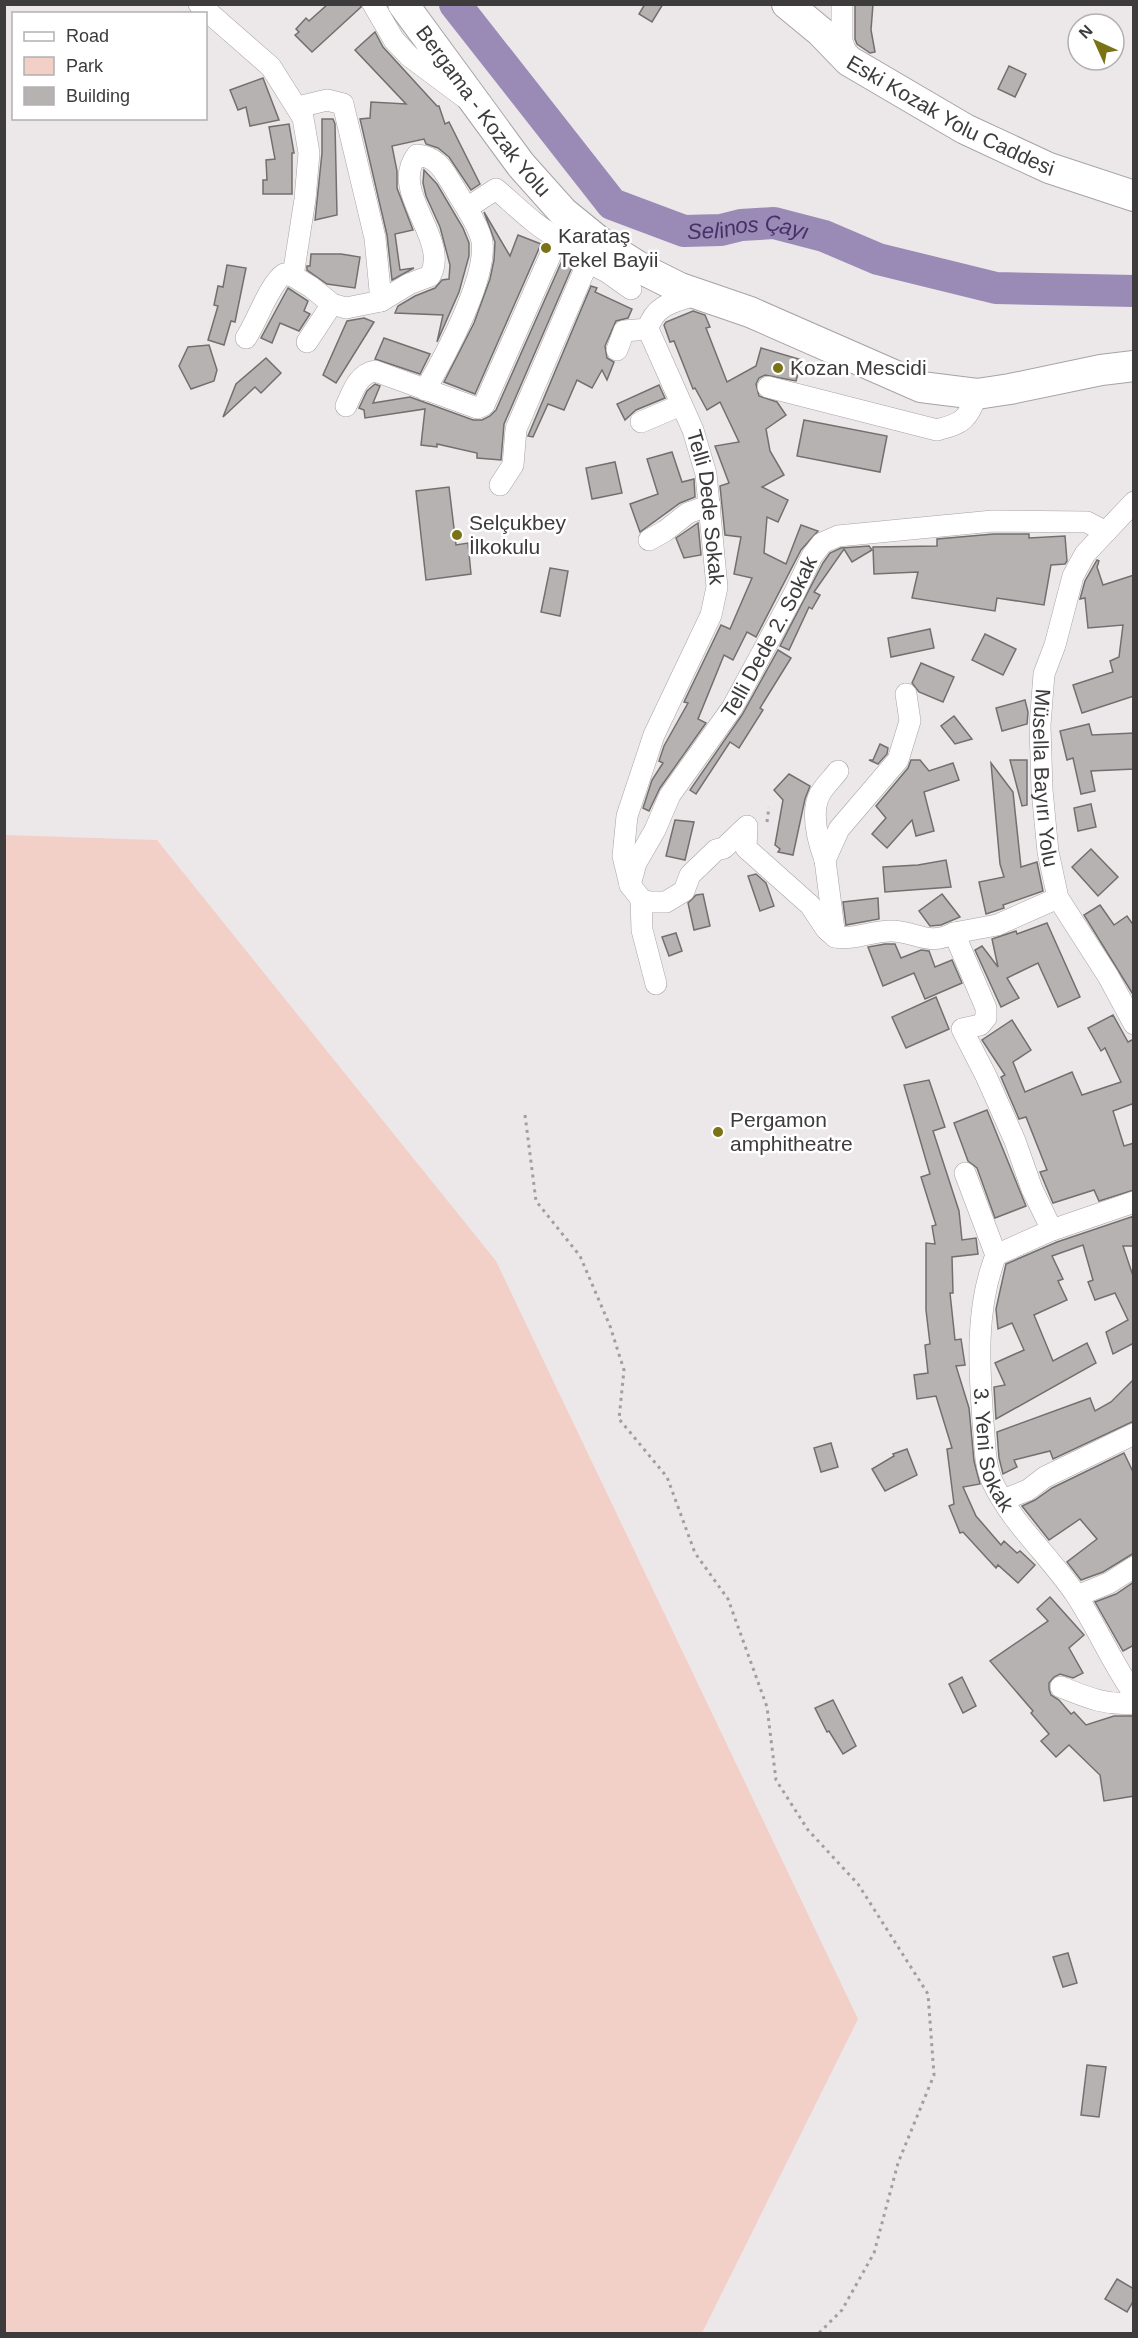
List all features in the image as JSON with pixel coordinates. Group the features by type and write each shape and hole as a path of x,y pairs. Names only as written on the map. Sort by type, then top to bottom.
{"main road":[{"name":"Bergama - Kozak Yolu","path":"403,4 474,104 521,165 563,212 594,252 644,270 698,294 750,312 921,387 977,394 1101,370 1134,366"},
{"name":"Eski Kozak Yolu Caddesi","path":"787,4 821,32 849,61 965,129 1049,168 1134,196"}],"street":[{"path":"199,4 271,67 298,107 308,138 309,153 305,200 292,276"},
{"path":"373,4 394,40 409,56 474,104"},
{"path":"842,4 842,41 849,61"},
{"path":"298,107 327,100 343,104 375,238 381,301"},
{"path":"246,338 256,323 276,279 284,274 312,287 332,304 346,308 363,307 381,301 409,284 430,276 435,268 435,255 413,198 408,177 411,163 417,155 429,156 438,164 467,208 482,240 483,260 448,352 424,390"},
{"path":"467,208 496,189 528,218 558,237 594,252 607,272 631,289"},
{"path":"346,406 358,380 366,372 375,371 477,408 484,405 558,237"},
{"path":"500,485 513,465 516,429 594,252"},
{"name":"Telli Dede Sokak","path":"636,892 622,856 627,816 654,735 711,615 717,587 706,474 693,430 681,405 633,335 650,321 661,306 698,294"},
{"path":"307,342 332,304"},
{"path":"768,387 937,430 960,424 969,415 977,394"},
{"path":"641,422 681,405"},
{"name":"Müsella Bayırı Yolu","path":"1134,502 1086,554 1073,576 1055,645 1044,674 1040,724 1042,790 1048,852 1058,898 1108,976 1134,1024"},
{"path":"649,540 688,513 710,505"},
{"name":"Telli Dede 2. Sokak","path":"636,892 636,863 655,830 670,795 732,708 812,556 822,543 838,536 993,521 1088,522 1106,532"},
{"path":"825,860 839,829 898,760 910,721 906,694"},
{"path":"835,937 825,860 818,841 816,808 820,794 838,771"},
{"path":"636,892 649,902 666,902 684,891 690,875 716,850 724,848 747,826 746,848 810,905 826,929 835,937 851,939 890,932 940,940 954,933 997,925 1058,898"},
{"path":"636,892 642,930 656,984"},
{"path":"954,933 986,1008 986,1018 980,1025 962,1029 991,1087 1015,1141 1032,1190 1052,1230"},
{"path":"965,1173 996,1255 1052,1230 1134,1202"},
{"name":"3. Yeni Sokak","path":"996,1255 987,1278 981,1323 980,1376 986,1455 991,1479 1003,1500 1077,1596 1115,1667 1134,1694"},
{"path":"1003,1500 1028,1490 1045,1477 1134,1434"},
{"path":"1077,1596 1109,1583 1134,1567"},
{"path":"1061,1687 1095,1701 1116,1705 1134,1703"}],"path":[{"path":"525,1115 536,1201 580,1256 610,1326 624,1370 619,1419 667,1477 694,1553 728,1599 766,1707 776,1780 808,1830 858,1884 928,1994 934,2075 898,2163 874,2253 842,2310 818,2334"}],"green space":[{"path":"5,835 157,840 496,1261 858,2019 702,2333 5,2333"}],"building":[{"path":"328,4 360,4 361,7 312,52 295,35 299,32 296,29 306,18 309,21"},
{"path":"645,4 663,4 652,22 639,14"},
{"path":"855,4 873,4 871,30 875,52 870,53 857,44"},
{"path":"375,32 383,47 439,106 445,124 449,122 480,184 471,190 449,157 438,148 426,144 424,139 392,146 397,171 397,188 413,230 395,234 400,270 414,268 392,280 387,235 360,119 370,118 371,102 406,104 355,50"},
{"path":"1009,66 1026,74 1015,97 998,89"},
{"path":"263,78 279,120 250,126 246,107 238,110 230,90"},
{"path":"322,119 333,119 335,124 337,215 315,220 322,153"},
{"path":"289,124 294,153 292,153 292,194 263,194 263,180 267,180 266,160 275,159 269,127"},
{"path":"424,170 437,184 463,228 469,243 469,256 459,292 437,342 443,315 395,313 398,306 435,288 442,280 449,279 450,265 440,227 426,196 423,183"},
{"path":"484,212 510,256 518,235 541,244 475,394 444,382 474,323 490,279 495,242"},
{"path":"311,254 341,254 360,257 355,288 327,284 307,270 307,266 310,266"},
{"path":"565,254 576,258 504,424 501,460 477,458 477,453 437,444 437,447 421,445 425,409 365,418 364,410 359,408 367,391 375,384 380,386 373,403 410,397 473,420 482,420 490,416 496,410"},
{"path":"227,265 246,268 235,322 231,321 224,345 208,340 218,306 214,305 218,286 223,287"},
{"path":"591,286 597,288 595,292 632,309 628,318 616,321 605,346 607,358 614,362 607,380 602,370 592,388 577,380 564,410 548,404 533,437 528,436"},
{"path":"288,288 308,301 304,311 310,314 299,331 280,323 272,343 261,338"},
{"path":"693,311 705,315 710,327 706,328 727,382 756,366 761,348 802,360 796,381 765,375 759,378 756,384 759,396 777,402 786,415 766,429 770,451 784,475 762,487 788,500 778,522 767,517 764,553 786,564 801,525 818,531 801,550 756,637 747,632 733,660 724,655 698,719 706,723 660,788 649,811 643,808 652,780 663,763 659,761 664,746 688,703 684,702 721,625 730,629 752,578 734,574 741,537 725,535 720,486 729,483 715,446 739,442 720,402 707,410 695,388 693,389 674,341 670,342 664,325 666,322"},
{"path":"364,318 374,322 336,383 323,375 347,321"},
{"path":"384,338 430,354 420,374 375,359"},
{"path":"209,345 217,370 214,381 191,389 179,366 188,347"},
{"path":"266,358 281,373 261,393 255,387 223,417 236,384"},
{"path":"659,385 665,398 636,410 625,420 617,404"},
{"path":"804,420 887,436 880,472 797,456"},
{"path":"672,452 682,482 694,479 695,497 680,503 640,532 630,504 658,494 647,459"},
{"path":"615,462 622,493 592,499 586,468"},
{"name":"Selçukbey İlkokulu","path":"449,487 456,545 468,543 471,574 426,580 416,491"},
{"path":"698,523 701,555 684,558 676,538"},
{"path":"994,534 1029,534 1029,538 1065,536 1067,561 1065,564 1051,565 1044,605 997,598 995,611 912,598 918,572 874,574 873,547 937,546 937,539"},
{"path":"869,546 872,550 852,562 844,549 814,592 820,595 812,609 809,607 789,650 780,646 830,553 841,548"},
{"path":"1097,560 1103,585 1134,575 1134,696 1082,713 1073,685 1113,672 1110,661 1119,657 1123,625 1088,628 1085,598 1080,599 1085,581"},
{"path":"550,568 568,571 560,616 541,612"},
{"path":"930,629 934,648 891,657 888,638"},
{"path":"985,634 1016,649 1003,675 972,660"},
{"path":"778,650 791,658 760,708 763,710 739,748 730,742 696,794 690,790 742,715"},
{"path":"921,663 954,677 943,702 919,692 912,683"},
{"path":"1025,700 1028,712 1027,724 1002,731 996,708"},
{"path":"954,716 972,739 955,744 941,726"},
{"path":"1089,724 1092,735 1134,733 1134,769 1091,771 1095,791 1081,794 1073,758 1067,760 1060,731"},
{"path":"880,744 888,748 887,754 878,764 869,760 873,760"},
{"path":"911,760 920,760 929,771 953,763 959,780 924,792 934,831 916,836 912,820 887,848 872,834 886,818 876,806 908,768"},
{"path":"1010,760 1027,760 1027,805 1022,806"},
{"path":"991,763 1013,792 1021,867 1037,862 1043,891 1003,905 1004,908 986,914 979,882 1004,877 1000,864"},
{"path":"789,774 810,786 793,855 778,852 780,849 775,845 783,800 774,790"},
{"path":"1091,804 1096,827 1078,831 1074,808"},
{"path":"675,820 694,822 685,860 666,856"},
{"path":"1091,849 1118,877 1098,896 1072,867"},
{"path":"946,860 951,887 885,892 883,867 918,865"},
{"path":"756,874 766,883 774,906 760,911 748,876"},
{"path":"703,894 710,926 694,930 688,903 696,895"},
{"path":"942,894 960,917 941,925 930,926 919,911"},
{"path":"878,898 879,919 846,925 843,902"},
{"path":"1100,905 1114,925 1127,916 1134,926 1134,996 1084,915"},
{"path":"1047,923 1080,997 1058,1007 1038,963 1007,978 1019,998 1001,1007 975,950 982,946 998,967 992,939 1016,931 1017,934"},
{"path":"676,933 682,951 669,956 662,937"},
{"path":"895,944 901,958 921,950 929,951 935,967 952,960 962,983 925,999 914,973 883,986 868,947"},
{"path":"936,997 949,1029 906,1048 892,1017"},
{"path":"1113,1015 1128,1042 1134,1039 1134,1107 1132,1104 1113,1111 1124,1146 1134,1143 1134,1190 1099,1201 1094,1190 1053,1203 1040,1172 1047,1170 1026,1117 1019,1119 1001,1077 1005,1075 982,1040 1012,1020 1031,1050 1013,1062 1025,1092 1072,1072 1082,1095 1121,1082 1105,1048 1101,1051 1088,1028"},
{"path":"929,1080 945,1127 933,1131 959,1211 962,1240 976,1238 978,1254 952,1257 953,1293 950,1293 955,1340 961,1339 965,1365 956,1366 969,1408 974,1461 980,1484 963,1487 976,1516 1001,1545 1004,1541 1017,1553 1020,1551 1035,1565 1018,1583 998,1565 996,1568 963,1532 960,1533 949,1506 954,1504 947,1449 952,1448 936,1396 917,1399 914,1375 928,1373 925,1345 930,1344 926,1310 926,1243 935,1244 932,1226 936,1225 921,1177 930,1174 904,1085"},
{"path":"987,1110 1026,1206 995,1218 977,1168 968,1161 954,1123"},
{"path":"1134,1216 1134,1246 1123,1246 1134,1279 1134,1343 1113,1354 1106,1332 1128,1320 1115,1293 1095,1300 1088,1282 1093,1280 1083,1245 1052,1256 1063,1279 1058,1281 1067,1300 1034,1315 1053,1361 1087,1343 1096,1363 996,1419 994,1387 1005,1385 995,1363 1024,1350 1012,1323 998,1329 996,1309 1006,1264 1057,1242"},
{"path":"1134,1379 1134,1421 1053,1459 1050,1451 1014,1460 1017,1467 1003,1474 997,1432 1090,1398 1095,1411 1111,1402"},
{"path":"831,1443 838,1467 821,1472 814,1448"},
{"path":"907,1449 917,1475 885,1491 872,1469 894,1456 893,1454"},
{"path":"1124,1453 1134,1474 1134,1553 1103,1572 1081,1580 1067,1562 1097,1539 1080,1519 1049,1540 1022,1506 1052,1488"},
{"path":"1134,1582 1134,1645 1123,1651 1095,1602 1116,1594"},
{"path":"1050,1597 1084,1635 1069,1648 1083,1673 1073,1678 1060,1674 1054,1677 1049,1683 1051,1695 1059,1700 1071,1714 1074,1712 1086,1725 1114,1716 1134,1716 1134,1796 1104,1801 1100,1775 1069,1745 1056,1757 1041,1741 1049,1734 1031,1713 1033,1711 990,1661 1048,1621 1037,1609"},
{"path":"962,1677 976,1706 963,1713 949,1684"},
{"path":"833,1700 856,1746 843,1754 829,1731 827,1732 815,1708"},
{"path":"1068,1953 1077,1983 1063,1987 1053,1957"},
{"path":"1087,2065 1106,2067 1099,2117 1081,2115"},
{"path":"1117,2279 1134,2289 1134,2300 1127,2312 1105,2299"}],"waterway":[{"name":"Selinos Çayı","path":"455,4 612,204 684,231 721,230 741,225 774,223 824,236 878,259 996,288 1134,291"}],"place":[{"name":"Karataş Tekel Bayii","path":"546,248"},
{"name":"Kozan Mescidi","path":"778,368"},
{"name":"Selçukbey İlkokulu","path":"457,535"},
{"name":"Pergamon amphitheatre","path":"718,1132"}]}
